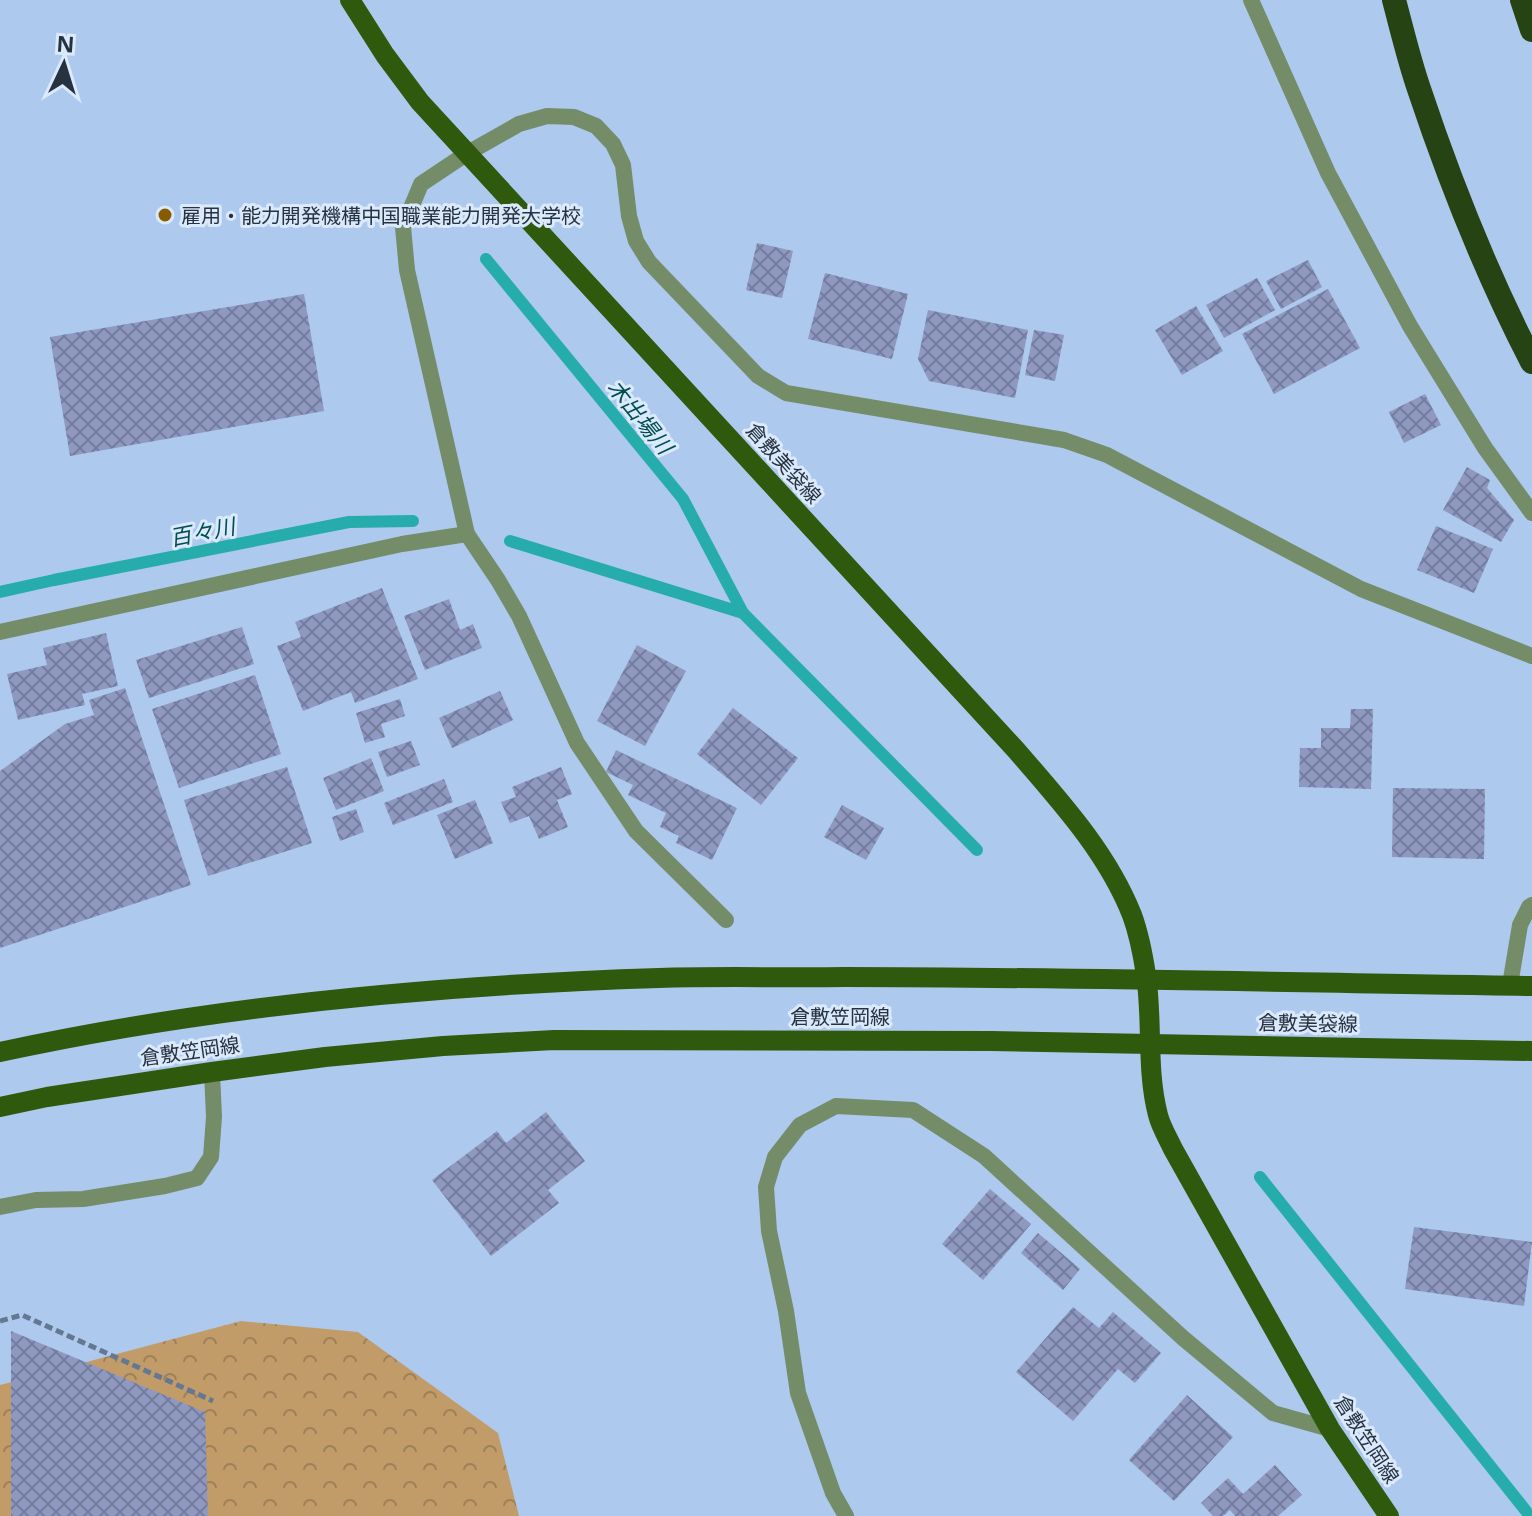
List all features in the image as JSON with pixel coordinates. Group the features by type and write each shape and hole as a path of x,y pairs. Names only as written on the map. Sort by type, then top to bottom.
{"highway":[{"path":"1394,0 1418,87 1460,204 1512,324 1532,362"},
{"path":"1522,0 1532,30"}],"main road":[{"name":"倉敷美袋線","path":"350,0 420,102 466,154 1067,809 1105,861 1133,917 1147,979 1150,1044 1532,1051"},
{"name":"倉敷笠岡線","path":"0,1052 202,1016 320,1000 440,989 663,978 1147,979"},
{"name":"倉敷美袋線","path":"1147,979 1532,986"},
{"name":"倉敷笠岡線","path":"0,1107 212,1072 369,1053 554,1040 1150,1044 1159,1117 1173,1149 1330,1429 1389,1516"}],"street":[{"path":"1251,0 1328,173 1410,326 1485,448 1532,513"},
{"path":"726,920 636,831 610,793 577,743 519,616 467,534 407,270 403,227 421,184 519,124 547,116 574,117 596,126 613,144 623,165 629,216 636,241 649,262 758,376 786,393 1064,440 1107,455 1361,589 1532,656"},
{"path":"0,632 402,544 467,534"},
{"path":"1510,985 1520,925 1532,905"},
{"path":"0,1207 36,1200 83,1199 197,1178 211,1157 214,1117 212,1072"},
{"path":"846,1516 833,1493 798,1393 786,1311 769,1231 766,1187 775,1157 800,1125 836,1106 913,1110 984,1156 1183,1338 1273,1413 1330,1429"}],"path":[{"path":"0,1321 22,1315 213,1401"}],"green space":[{"path":"241,1321 358,1332 498,1433 519,1516 0,1516 0,1385"}],"building":[{"path":"757,243 793,251 782,298 746,290"},
{"path":"1308,260 1322,287 1281,309 1266,281"},
{"path":"825,273 908,294 892,359 808,339"},
{"path":"1257,278 1275,310 1224,338 1206,305"},
{"path":"1328,289 1360,348 1274,394 1242,334"},
{"path":"304,294 324,411 70,456 50,337"},
{"path":"1196,306 1223,351 1182,375 1155,330"},
{"path":"928,310 1028,330 1015,398 929,381 918,359"},
{"path":"1034,330 1064,335 1055,381 1025,375"},
{"path":"1425,394 1441,425 1404,443 1389,412"},
{"path":"1467,467 1490,480 1487,488 1514,520 1501,542 1443,510"},
{"path":"1436,526 1493,549 1474,593 1417,570"},
{"path":"382,588 418,679 355,703 351,692 303,711 277,646 301,637 295,622"},
{"path":"449,599 460,630 473,624 482,648 425,670 404,616"},
{"path":"242,627 254,664 149,698 136,660"},
{"path":"106,633 118,686 82,694 85,705 18,720 7,674 47,665 43,648"},
{"path":"637,645 686,671 645,746 597,721"},
{"path":"255,675 281,754 179,788 152,709"},
{"path":"125,688 191,885 0,948 0,771 65,724 94,715 89,700"},
{"path":"500,691 513,720 452,748 439,718"},
{"path":"400,699 405,716 381,724 385,737 365,743 356,713"},
{"path":"733,708 798,758 761,805 697,754"},
{"path":"1351,709 1373,709 1371,789 1299,787 1300,748 1321,748 1321,728 1350,728"},
{"path":"411,741 420,765 387,777 378,752"},
{"path":"616,750 737,808 712,860 676,843 679,836 660,827 666,813 628,795 633,785 606,772"},
{"path":"371,758 384,791 336,810 323,778"},
{"path":"287,767 312,843 208,876 184,800"},
{"path":"561,767 572,794 557,800 568,827 539,839 529,816 510,823 501,802 516,797 512,787"},
{"path":"444,779 453,802 393,825 384,803"},
{"path":"1393,788 1485,789 1484,859 1392,857"},
{"path":"475,800 493,843 455,859 437,815"},
{"path":"842,805 884,828 866,860 824,837"},
{"path":"356,809 364,832 340,841 332,817"},
{"path":"546,1112 585,1161 548,1190 559,1203 491,1256 432,1180 497,1131 506,1143"},
{"path":"990,1189 1031,1224 983,1280 942,1244"},
{"path":"1414,1227 1532,1242 1524,1306 1405,1289"},
{"path":"1038,1233 1080,1269 1063,1290 1021,1253"},
{"path":"1073,1307 1099,1328 1113,1312 1161,1353 1135,1383 1118,1369 1073,1421 1016,1372"},
{"path":"11,1331 205,1412 208,1516 11,1516"},
{"path":"1187,1395 1233,1437 1174,1501 1129,1460"},
{"path":"1275,1465 1302,1495 1278,1516 1235,1516 1230,1510 1223,1516 1213,1516 1201,1503 1228,1478 1243,1494"}],"waterway":[{"name":"木出場川","path":"486,259 683,499 743,613 977,850"},
{"name":"百々川","path":"0,592 349,522 413,521"},
{"name":"百々川","path":"510,541 743,613"},
{"path":"1260,1177 1530,1516"}],"place":[{"name":"雇用・能力開発機構中国職業能力開発大学校","path":"165,215"}]}
